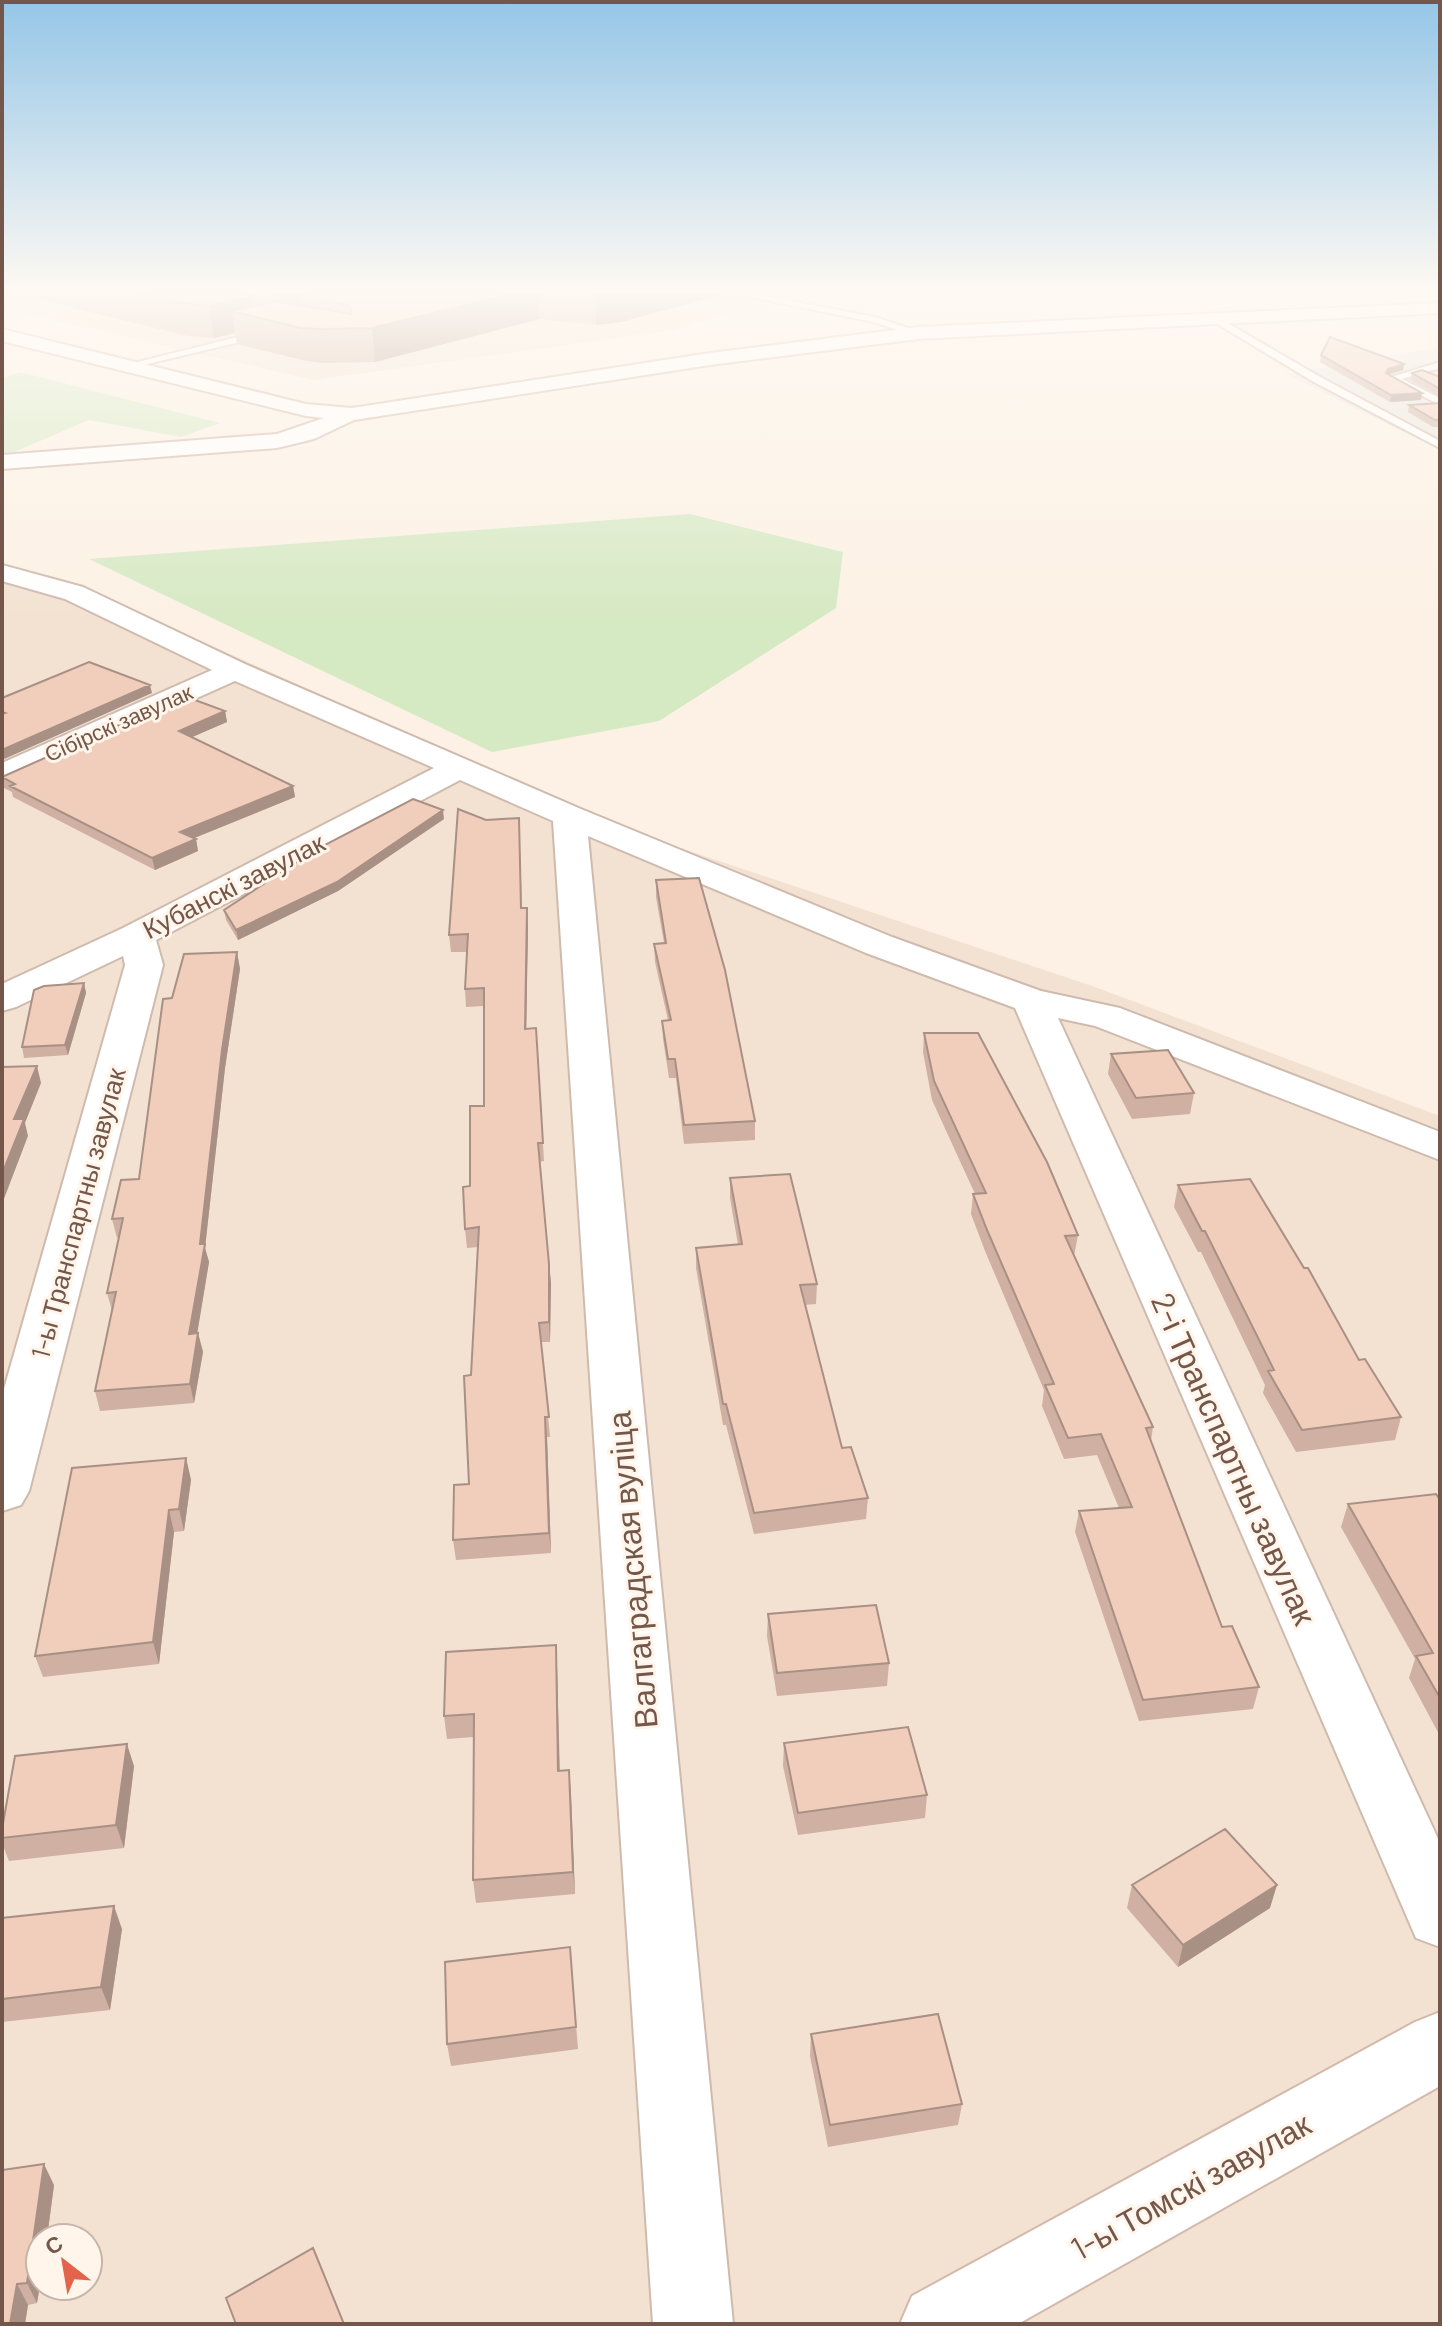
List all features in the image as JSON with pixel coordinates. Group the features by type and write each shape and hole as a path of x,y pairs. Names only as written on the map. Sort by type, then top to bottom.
{"street":[{"path":"271,402 306,410 352,414 433,402"},
{"path":"2,462 277,441 306,434 352,414"},
{"path":"2,573 74,593 235,670 569,816 879,945 1031,1001 1106,1016 1440,1147"},
{"name":"Сібірскі завулак","path":"2,775 235,670"},
{"name":"Кубанскі завулак","path":"2,999 136,936 461,767"},
{"name":"Валгаградская вуліца","path":"569,816 693,2324"},
{"name":"1-ы Транспартны завулак","path":"2,1491 144,965 136,936"},
{"name":"2-і Транспартны завулак","path":"1031,1001 1440,1916"},
{"name":"1-ы Томскі завулак","path":"940,2324 1440,2047"}],"lane":[{"path":"1361,402 1440,445"},
{"path":"1414,406 1440,403"},
{"path":"1376,409 1401,407"},
{"path":"1417,435 1440,433"}],"shaded area":[{"path":"1342,402 1440,402 1440,450"},
{"path":"2,572 87,590 609,824 1095,987 1440,1116 1440,2324 2,2324"}],"green space":[{"path":"2,402 136,402 220,423 181,437 89,420 14,452 2,453"},
{"path":"690,514 843,552 836,608 659,721 492,752 89,559"}],"building":[{"path":"1440,403 1440,420 1409,405"},
{"path":"89,662 150,685 2,750 2,714 5,713 2,712 2,698"},
{"path":"184,696 225,711 179,731 293,786 180,832 196,839 152,858 10,786 15,784 2,777"},
{"path":"413,799 443,810 337,882 236,930 224,910 317,849"},
{"path":"458,809 486,820 519,818 521,908 527,908 525,1029 536,1028 543,1143 538,1143 549,1264 549,1322 539,1323 549,1417 545,1417 549,1533 453,1540 454,1485 469,1484 464,1376 471,1375 479,1227 465,1229 463,1187 470,1186 470,1106 484,1106 484,988 465,989 468,934 449,935"},
{"path":"699,878 725,970 755,1121 684,1125 675,1059 668,1059 662,1021 671,1020 654,944 666,943 656,880"},
{"path":"237,952 222,1050 200,1244 205,1244 189,1334 198,1333 190,1384 95,1391 116,1292 107,1293 123,1218 112,1219 121,1180 139,1179 163,999 172,998 184,954"},
{"path":"84,983 65,1045 22,1047 34,990 44,986"},
{"path":"924,1033 978,1033 1047,1162 1078,1235 1065,1236 1153,1427 1146,1428 1222,1627 1232,1626 1259,1687 1143,1700 1079,1511 1132,1507 1101,1434 1068,1438 1045,1385 1054,1384 973,1194 986,1193 934,1081"},
{"path":"1168,1050 1194,1093 1136,1098 1111,1054"},
{"path":"37,1066 14,1119 24,1119 2,1174 2,1067"},
{"path":"790,1174 817,1284 800,1285 842,1448 851,1447 868,1498 754,1513 726,1404 723,1404 696,1248 742,1244 730,1178"},
{"path":"1250,1179 1304,1268 1308,1268 1359,1360 1365,1359 1401,1417 1302,1430 1268,1371 1274,1370 1205,1231 1202,1231 1178,1185"},
{"path":"186,1458 179,1509 169,1510 153,1642 35,1656 72,1468"},
{"path":"1436,1494 1440,1500 1440,1698 1416,1656 1433,1653 1348,1504"},
{"path":"876,1605 889,1663 777,1673 768,1614"},
{"path":"556,1645 558,1771 569,1770 573,1872 473,1880 474,1714 444,1716 446,1652"},
{"path":"908,1727 927,1795 798,1813 784,1743"},
{"path":"127,1744 116,1825 2,1838 15,1756"},
{"path":"1225,1829 1277,1885 1183,1945 1132,1885"},
{"path":"114,1906 101,1987 2,1999 2,1918"},
{"path":"570,1947 576,2027 447,2044 445,1962"},
{"path":"938,2014 962,2104 830,2125 811,2034"},
{"path":"44,2164 36,2222 24,2222 24,2283 17,2284 10,2324 2,2324 2,2170"},
{"path":"313,2248 344,2324 236,2324 226,2298"}]}
